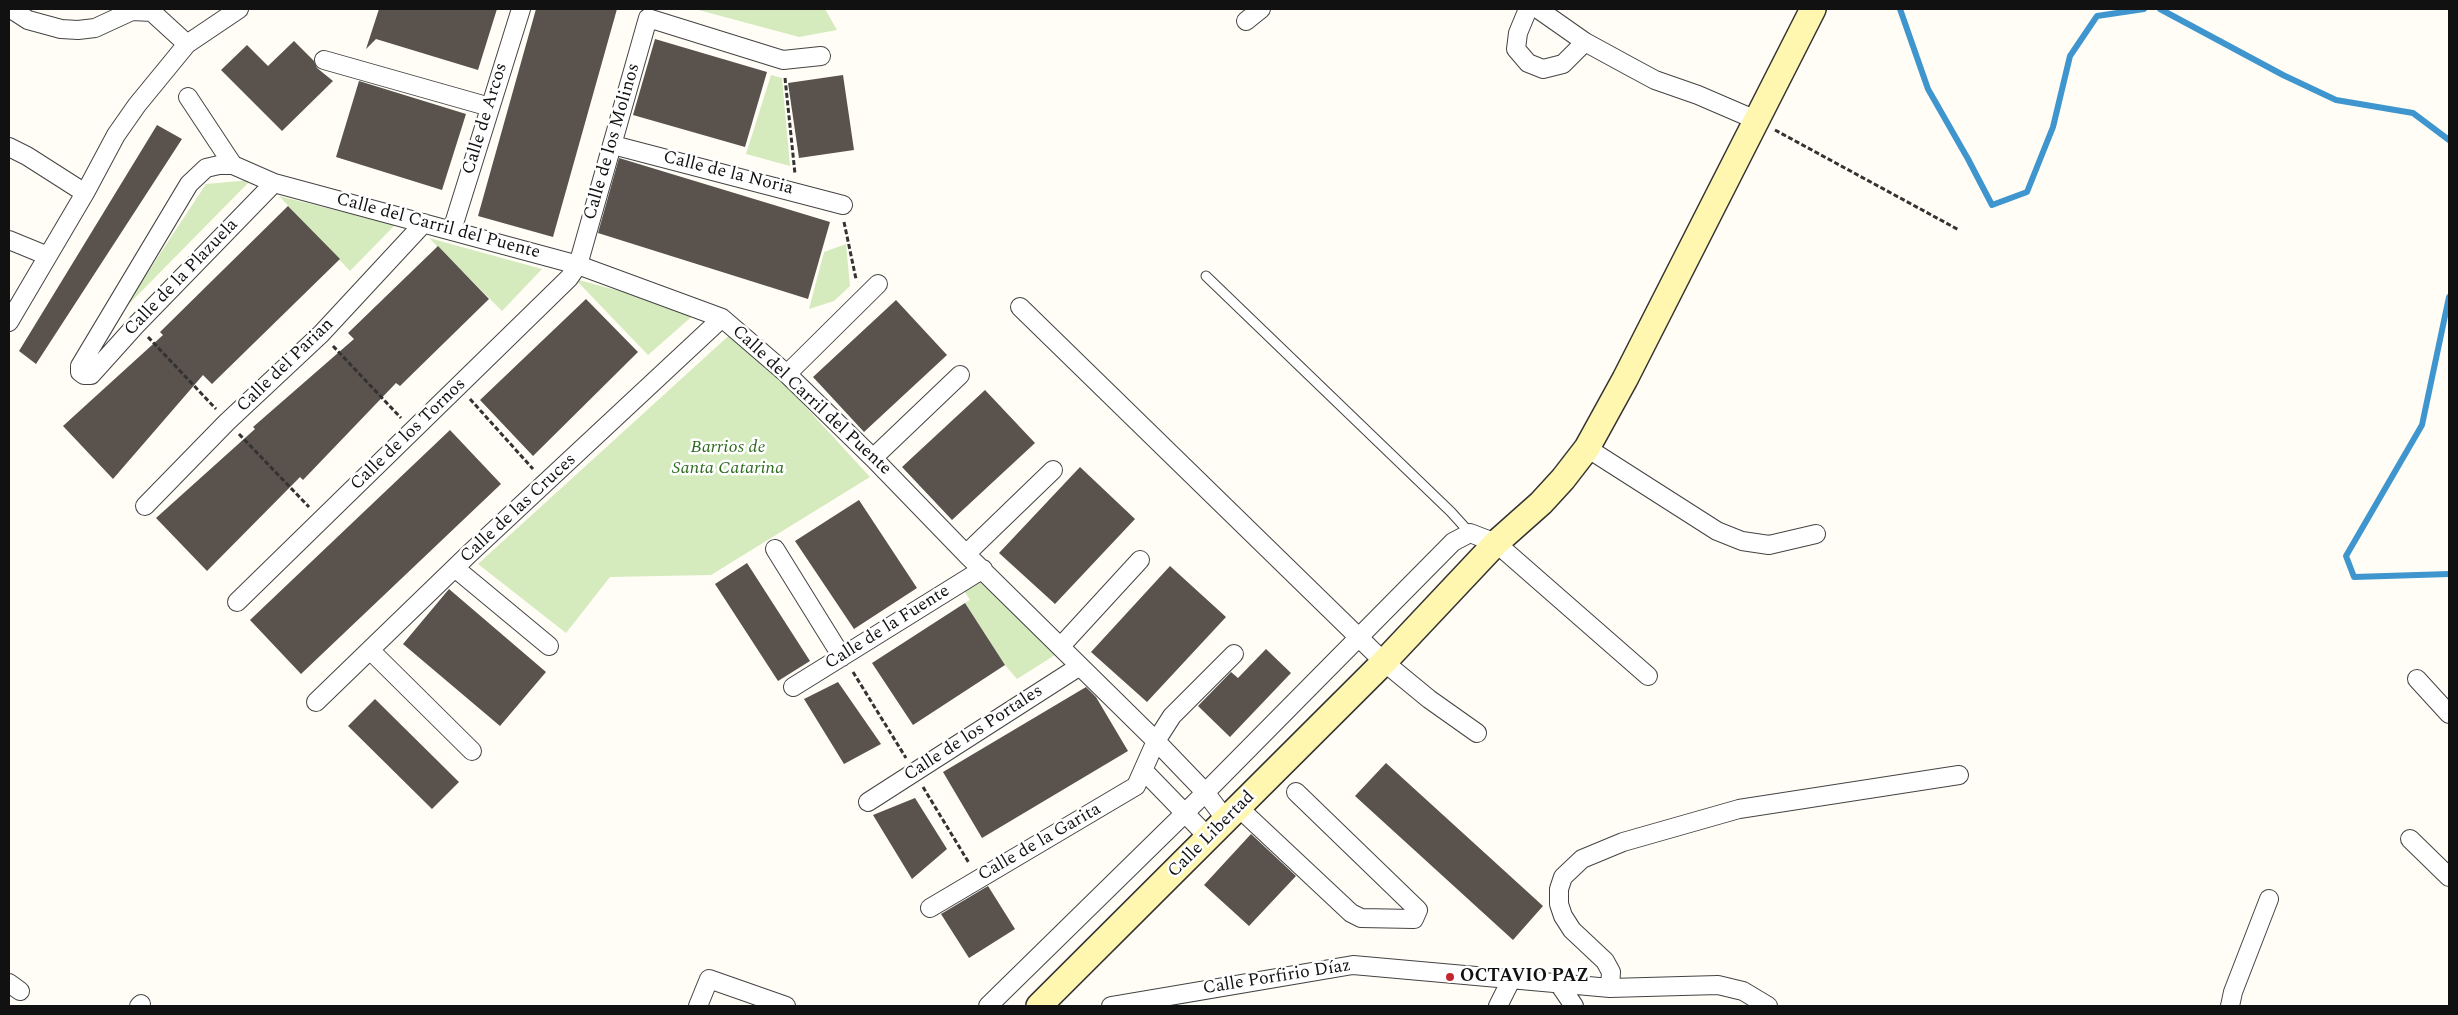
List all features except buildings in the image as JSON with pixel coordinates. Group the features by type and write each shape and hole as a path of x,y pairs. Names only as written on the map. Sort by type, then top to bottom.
{"main road":[{"name":"Calle Libertad","path":"1039,1006 1384,662 1496,543 1541,503 1563,479 1587,448 1625,379 1813,9"}],"street":[{"path":"11,9 28,20 61,29 78,30 95,28 132,11 152,12 187,44"},
{"path":"9,322 116,135 137,105 187,44 239,9"},
{"name":"Calle de Arcos","path":"452,230 521,9"},
{"path":"1246,21 1261,9"},
{"path":"1528,9 1518,33 1516,49 1528,63 1543,69 1563,64 1585,42"},
{"path":"1538,9 1585,42 1655,80 1698,95 1756,120"},
{"name":"Calle de los Molinos","path":"578,265 648,18 783,60"},
{"path":"783,60 821,56"},
{"path":"324,60 490,107"},
{"path":"188,98 233,165"},
{"name":"Calle de la Noria","path":"613,145 843,205"},
{"path":"9,147 27,156 84,193"},
{"name":"Calle del Carril del Puente","path":"233,165 274,183 578,265 722,318 788,374 966,554 1156,740 1204,792 1351,913 1361,918 1414,919 1418,910 1296,792"},
{"name":"Calle de la Plazuela","path":"233,165 206,168 189,184 80,366 80,372 84,376 91,375 136,325 274,183"},
{"name":"Calle del Parian","path":"145,506 227,422 321,334 424,223"},
{"path":"9,240 48,256"},
{"name":"Calle de los Tornos","path":"238,602 569,278 578,265"},
{"path":"788,374 878,284"},
{"path":"1020,307 1384,662 1429,699 1477,733"},
{"name":"Calle de las Cruces","path":"316,702 455,568 722,318"},
{"path":"873,458 960,375"},
{"path":"1587,448 1717,531 1742,540 1769,546 1816,534"},
{"path":"966,554 1052,470"},
{"path":"988,1006 1184,813 1453,542 1470,533 1496,543 1648,676"},
{"path":"776,549 842,657"},
{"path":"1061,646 1140,560"},
{"path":"455,568 549,646"},
{"name":"Calle de la Fuente","path":"793,687 983,569"},
{"path":"371,651 472,751"},
{"path":"1208,838 1144,771 1156,740 1172,716 1234,654"},
{"name":"Calle de los Portales","path":"868,802 1080,666"},
{"path":"2418,679 2449,714"},
{"name":"Calle de la Garita","path":"930,908 1123,795 1136,786 1144,771"},
{"path":"1610,988 1611,972 1606,961 1572,930 1563,916 1559,904 1559,889 1563,877 1582,859 1623,842 1739,808 1958,775"},
{"path":"2410,839 2449,877"},
{"path":"2230,1006 2233,992 2269,899"},
{"name":"Calle Porfirio Díaz","path":"1111,1006 1353,964 1610,988 1718,985 1743,991 1768,1006"},
{"path":"1498,1006 1512,978"},
{"path":"698,1006 708,979 786,1006"},
{"path":"1559,984 1574,1006"}],"lane":[{"path":"1206,276 1451,512 1470,533"}],"path":[{"path":"783,60 797,192"},
{"path":"1756,120 1958,230"},
{"path":"843,205 860,302"},
{"path":"321,334 387,401 412,432"},
{"path":"459,386 546,484"},
{"path":"842,657 978,879"}],"green space":[{"path":"695,9 825,9 837,30 799,37"},
{"path":"771,75 782,78 790,166 746,154"},
{"path":"251,180 123,310 206,184"},
{"path":"279,196 395,225 350,271"},
{"path":"429,238 542,269 502,311"},
{"path":"846,244 850,286 834,301 809,309 824,252"},
{"path":"575,279 697,312 648,355"},
{"name":"Barrios de Santa Catarina","path":"735,330 870,477 711,575 610,577 566,633 478,564"},
{"path":"980,578 1055,655 1017,679 1005,665 965,603 970,600 963,589"}],"waterway":[{"path":"1900,9 1928,89 1992,205 2027,192 2053,127 2070,56 2097,16 2144,9"},
{"path":"2160,9 2283,75 2336,100 2413,113 2449,140"},
{"path":"2449,297 2422,425 2346,556 2354,577 2449,574"}],"place":[{"name":"OCTAVIO PAZ","path":"1450,977"}]}
